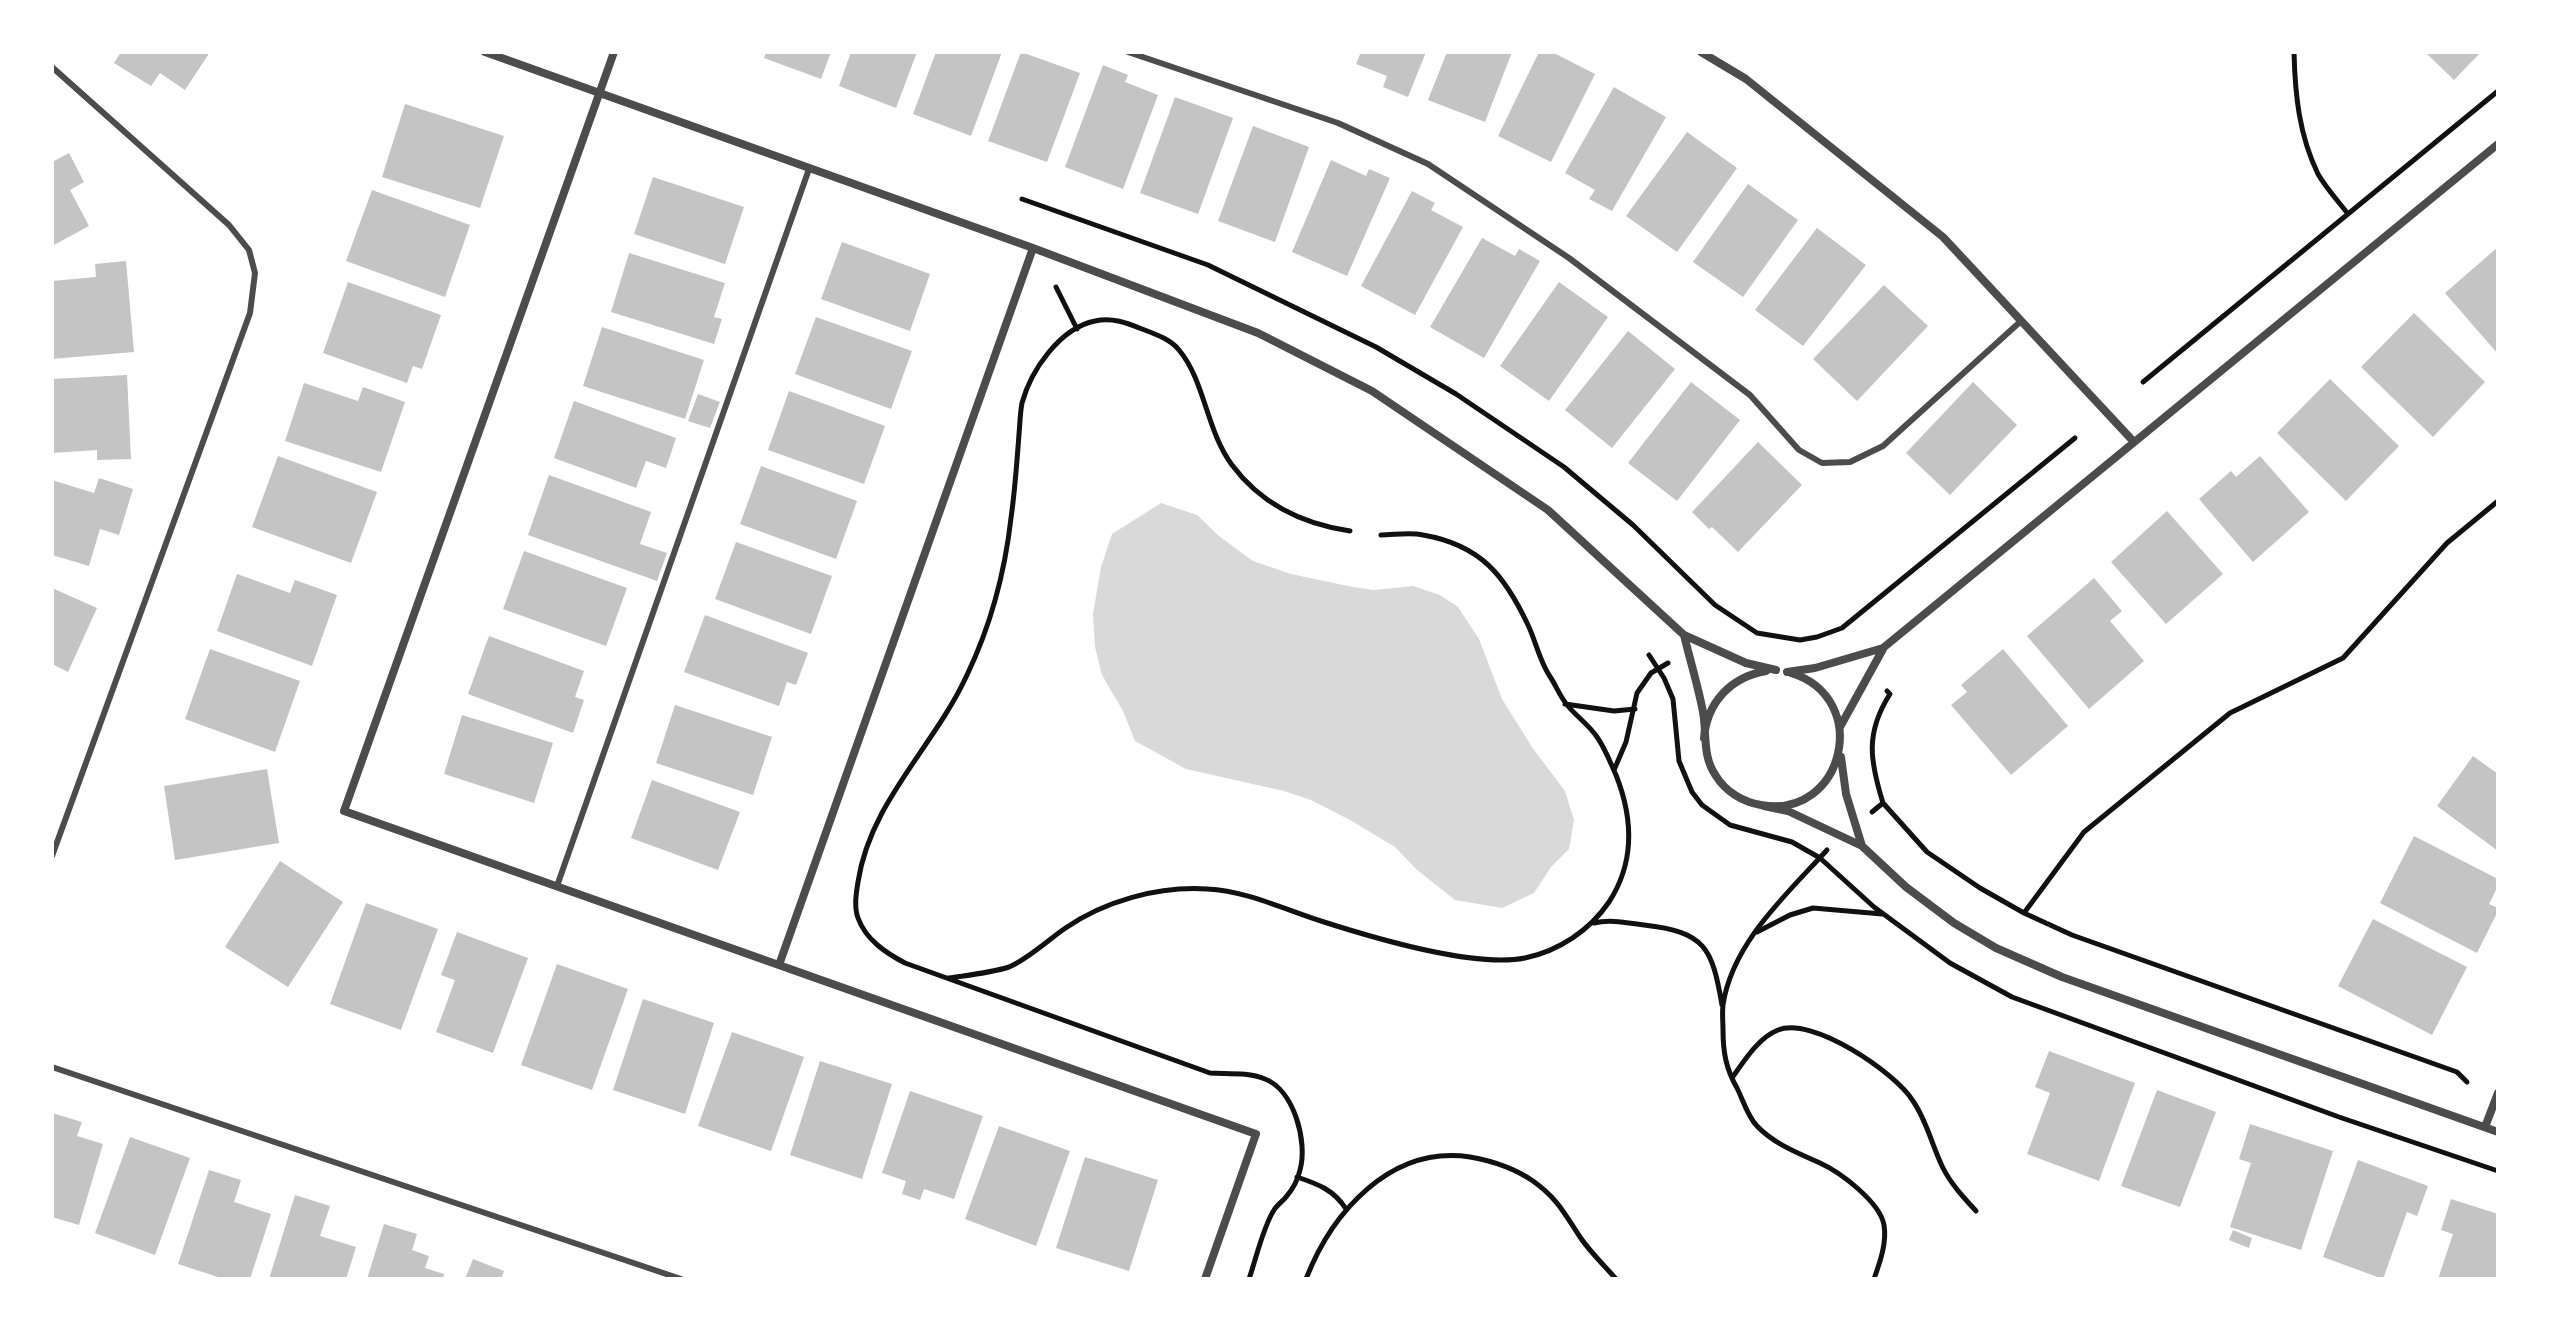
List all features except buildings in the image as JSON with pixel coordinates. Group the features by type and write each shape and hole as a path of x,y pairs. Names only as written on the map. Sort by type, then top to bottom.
{"street":[{"path":"485,52 1033,248 1258,333 1372,391 1548,510 1684,635 1746,663 1798,675 1818,688 1832,706 1840,727 1842,774 1862,846"},
{"path":"614,52 344,811 1256,1134 1205,1279"},
{"path":"1701,52 1746,79 1943,237 2134,442"},
{"path":"1840,727 1883,648 2498,144"},
{"path":"779,965 1033,248"},
{"path":"1684,635 1703,714 1710,766 1723,785 1741,799 1801,817 1862,846 1906,887 1954,923 1996,948 2062,977 2498,1132"},
{"path":"1787,672 1815,668 1883,648"},
{"path":"1704,738 1711,710 1724,691 1753,673 1776,670"},
{"path":"1764,806 1787,805 1817,790 1832,772 1841,744"},
{"path":"2485,1127 2498,1093"}],"lane":[{"path":"1128,52 1338,123 1428,164 1569,258 1750,395 1799,450 1822,463 1850,462 1883,446 2021,321"},
{"path":"52,67 229,225 249,250 255,273 250,313 52,856"},
{"path":"557,886 809,169"},
{"path":"52,1067 681,1279"}],"path":[{"path":"2294,52 2295,93 2304,140 2319,176 2348,214"},
{"path":"2143,382 2498,91"},
{"path":"1022,199 1208,265 1390,354 1456,394 1564,467 1633,525 1715,605 1739,623 1767,636 1800,640 1842,628 2075,438"},
{"path":"1056,287 1077,329"},
{"path":"1249,1279 1274,1208 1286,1198 1297,1177 1303,1154 1302,1135 1287,1099 1277,1087 1268,1080 1240,1074 1210,1073 905,963 881,950 858,919 855,897 863,851 876,821 942,723 967,676 996,596 1011,521 1022,405 1034,374 1056,345 1077,329 1095,321 1110,320 1125,322 1162,337 1178,349 1195,379 1219,445 1246,481 1282,510 1327,528 1350,531"},
{"path":"2024,913 2084,832 2230,713 2343,658 2447,543 2498,501"},
{"path":"1381,535 1421,534 1445,541 1488,563 1508,585 1530,631 1540,661 1565,704 1596,735 1626,799 1629,847 1615,892 1590,925"},
{"path":"1614,771 1626,742 1637,693 1651,673 1668,663"},
{"path":"1887,691 1890,694 1877,719 1871,749 1874,774 1883,803 1927,852 1980,888 2072,935 2457,1072 2467,1082"},
{"path":"1565,704 1614,711 1635,709"},
{"path":"1872,812 1883,803"},
{"path":"1722,1006 1730,979 1756,933 1774,908 1828,849"},
{"path":"948,979 1012,966 1068,926 1115,902 1156,892 1207,889 1258,898 1324,922 1443,953 1505,960 1545,953 1598,921 1678,930 1694,938 1707,952 1716,972 1722,1006 1724,1058 1756,1125 1793,1152 1849,1180 1884,1223 1884,1247 1874,1279"},
{"path":"1756,933 1790,915 1813,908 1883,914"},
{"path":"1731,1078 1755,1046 1781,1028 1796,1028 1854,1049 1881,1069 1912,1099 1943,1169 1976,1211"},
{"path":"1306,1279 1329,1231 1366,1190 1414,1161 1438,1156 1486,1160 1532,1180 1552,1196 1581,1238 1616,1279"},
{"path":"1297,1177 1337,1196 1346,1209"}],"shaded area":[{"path":"1161,503 1197,515 1220,537 1253,561 1291,574 1353,587 1374,590 1413,586 1440,595 1458,607 1479,639 1502,699 1565,791 1574,820 1569,849 1551,867 1534,893 1502,908 1455,900 1416,869 1395,847 1311,800 1186,769 1135,741 1123,711 1102,675 1095,647 1093,614 1101,567 1112,534"}]}
